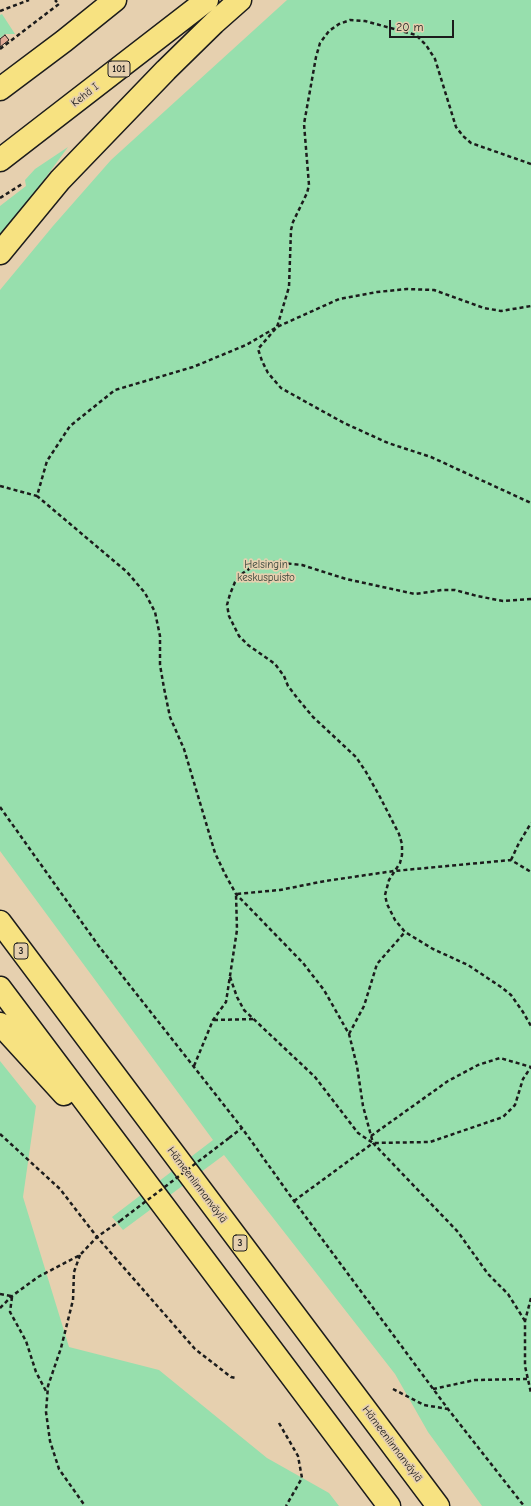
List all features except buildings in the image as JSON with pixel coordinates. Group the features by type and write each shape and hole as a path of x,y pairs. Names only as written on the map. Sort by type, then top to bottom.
{"highway":[{"path":"0,89 64,41 115,0"},
{"name":"Kehä I","path":"0,160 207,0"},
{"path":"0,253 60,180 166,70 240,0"},
{"name":"Hämeenlinnanväylä","path":"0,922 438,1506"},
{"path":"0,988 389,1506"},
{"path":"0,1024 145,1181"}],"path":[{"path":"0,11 29,0"},
{"path":"0,49 59,4 55,0"},
{"path":"531,164 471,143 463,136 453,120 434,59 426,45 416,36 365,21 350,20 339,24 329,31 320,43 316,57 304,124 309,186 291,230 289,287 277,327 258,349 268,373 281,388 344,423 388,443 431,457 531,503"},
{"path":"0,198 22,184"},
{"path":"37,496 47,461 70,426 115,390 193,367 246,345 277,327 339,299 377,292 407,289 434,290 484,308 501,311 531,306"},
{"path":"0,486 37,496 127,572 144,593 155,612 160,636 160,665 170,717 184,750 215,853 236,894 303,963 324,990 349,1034 357,1066 363,1106 373,1143"},
{"path":"531,599 503,601 454,590 442,590 415,594 346,579 302,565 274,562 262,563 243,572 230,594 227,605 229,616 239,636 248,645 275,664 284,676 288,686 313,717 356,757 366,772 399,834 402,844 400,863 389,880 385,895 390,911 405,932 433,949 468,965 496,983 511,995 531,1026"},
{"path":"0,807 98,945 242,1128 294,1201 448,1409 524,1506"},
{"path":"511,860 531,823"},
{"path":"236,894 280,890 325,881 394,871 511,860 531,872"},
{"path":"194,1066 213,1020 226,1002 237,930 236,894"},
{"path":"349,1034 364,1006 377,964 405,932"},
{"path":"230,975 237,997 244,1010 315,1077 358,1133 373,1143 458,1232 488,1274 508,1294 525,1321"},
{"path":"213,1020 254,1019"},
{"path":"294,1201 373,1143 430,1142 503,1117 515,1105 523,1079 531,1067 500,1058 478,1065 448,1081 371,1136"},
{"path":"0,1308 12,1296 38,1277 80,1255 96,1237 120,1221 242,1128"},
{"path":"0,1134 60,1189 96,1237 195,1349 231,1377 236,1378"},
{"path":"80,1255 74,1272 73,1300 61,1348 48,1386 46,1412 50,1441 59,1469 85,1506"},
{"path":"0,1294 12,1296"},
{"path":"12,1296 10,1312 26,1341 36,1372 48,1393"},
{"path":"531,1298 525,1321 524,1366 531,1393"},
{"path":"433,1388 475,1380 528,1379"},
{"path":"393,1389 424,1405 448,1409"},
{"path":"279,1423 298,1456 302,1478 286,1506"}],"green space":[{"name":"Helsingin keskuspuisto","path":"287,0 531,0 531,1506 482,1506 428,1432 395,1374 224,1155 123,1230 112,1217 213,1140 0,851 0,290 53,226 111,160"},
{"path":"2,14 15,34 5,34 0,38 0,15"},
{"path":"68,147 38,188 0,235 0,206 26,186 25,180 35,169"},
{"path":"0,1061 36,1106 23,1197 69,1347 159,1370 267,1458 329,1493 339,1506 0,1506"}]}
